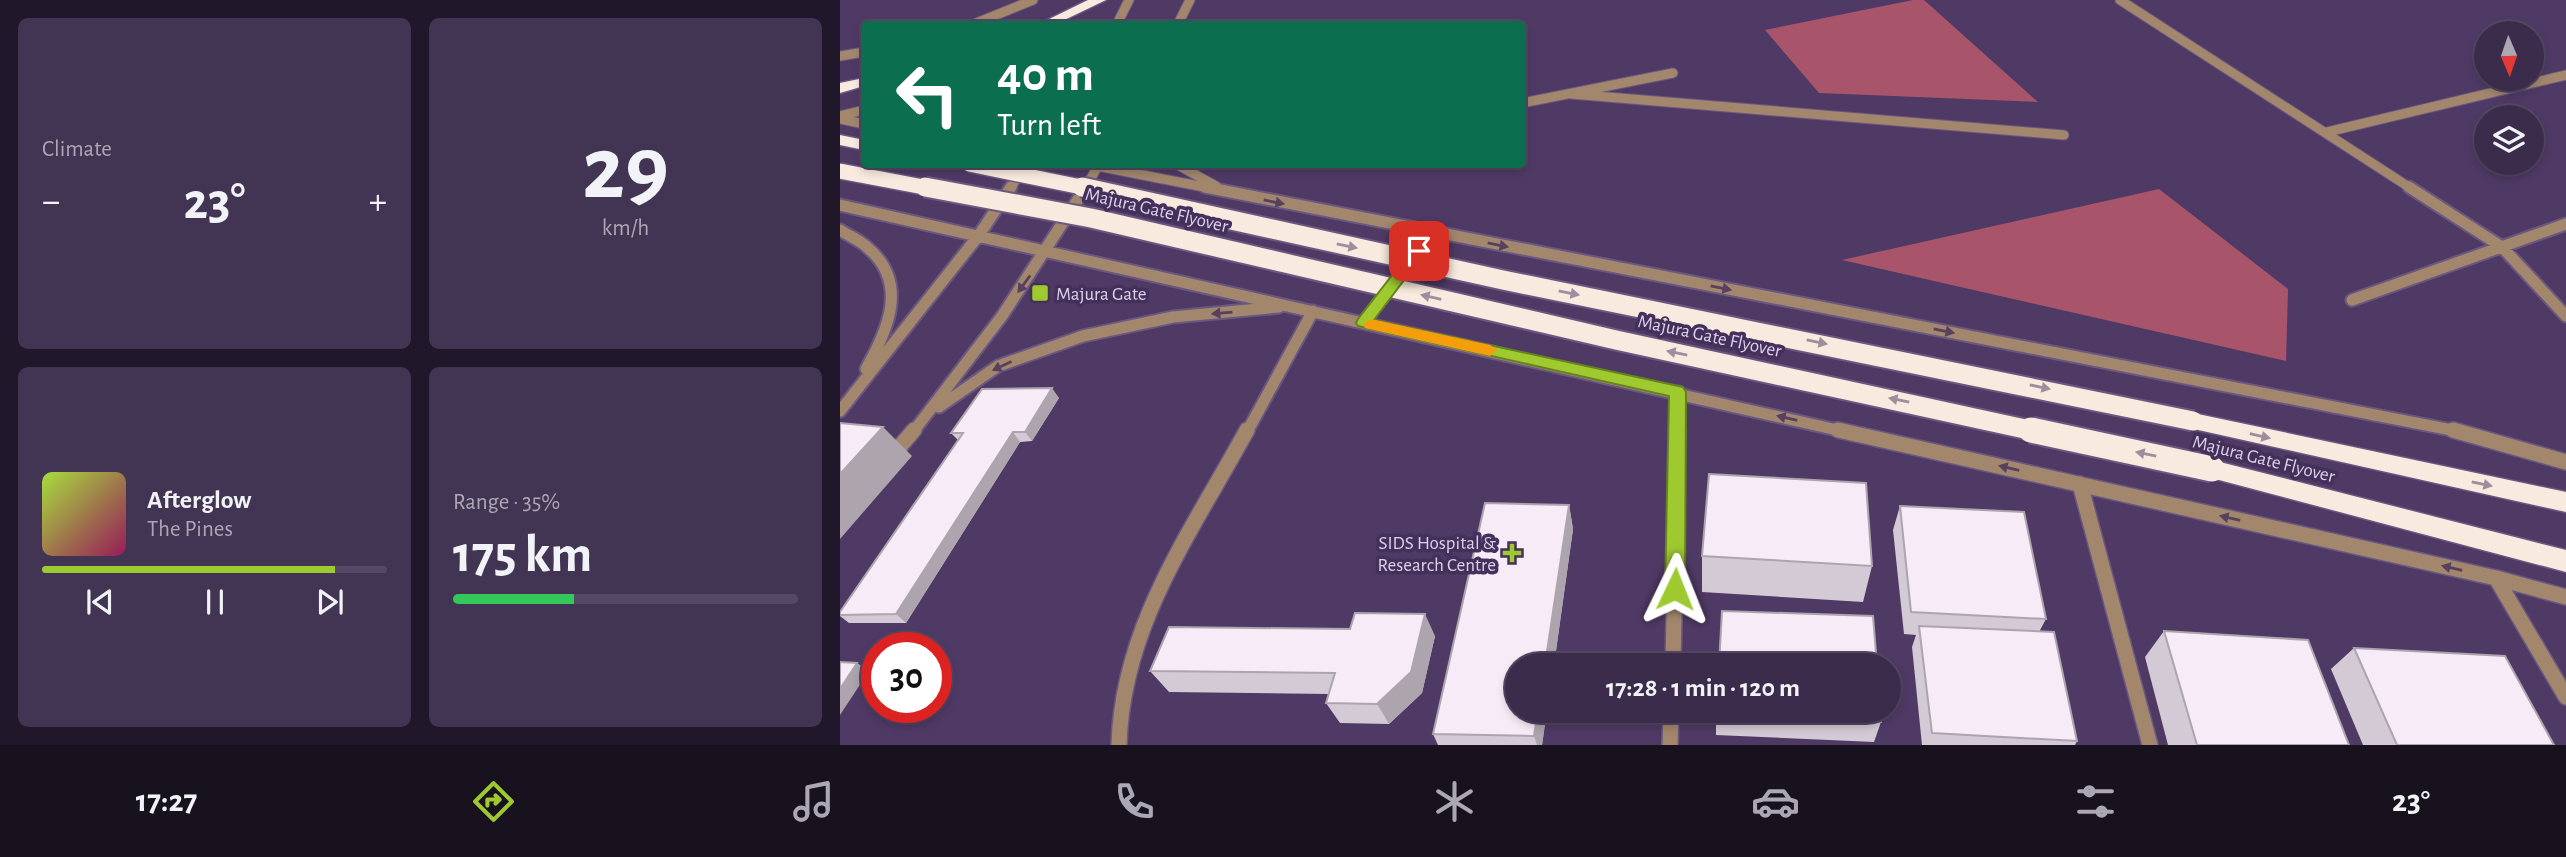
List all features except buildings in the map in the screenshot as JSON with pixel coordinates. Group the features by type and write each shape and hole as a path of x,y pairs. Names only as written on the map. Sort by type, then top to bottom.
{"highway":[{"path":"1053,21 1099,0"},
{"path":"840,88 861,83"},
{"path":"840,140 861,144"},
{"name":"Majura Gate Flyover","path":"990,168 1102,189 1503,280 1978,374 2566,502"},
{"name":"Majura Gate Flyover","path":"840,171 1091,218 1616,340 2212,468 2566,561"}],"street":[{"path":"981,21 1033,0"},
{"path":"1118,21 1129,0"},
{"path":"1180,21 1190,0"},
{"path":"2120,0 2502,247 2566,316"},
{"path":"840,56 861,52"},
{"path":"1526,102 1673,73"},
{"path":"2327,132 2566,75"},
{"path":"1571,94 2064,135"},
{"path":"840,118 861,111"},
{"path":"840,118 861,123"},
{"path":"843,409 979,235 1023,168"},
{"path":"885,463 931,412 1048,251 1093,168"},
{"path":"1110,168 2456,430 2566,461"},
{"path":"1182,168 1229,192"},
{"path":"840,205 1678,392 2496,578 2566,597"},
{"path":"2352,300 2566,224"},
{"path":"840,230 870,249 891,274 893,303 883,340 843,409"},
{"path":"1363,323 1433,233"},
{"path":"931,412 998,366 1083,336 1173,317 1289,306"},
{"path":"1119,745 1122,690 1135,639 1158,592 1313,311"},
{"path":"1673,653 1678,392"},
{"path":"2080,484 2150,745"},
{"path":"2496,578 2566,697"},
{"path":"1670,745 1671,723"}],"shaded area":[{"path":"1924,0 2038,102 1819,93 1765,30"},
{"path":"2159,189 2288,289 2286,361 1842,260"}],"slow traffic":[{"path":"1371,324 1490,350"}],"place":[{"name":"Majura Gate","path":"1040,293"},
{"name":"SIDS Hospital & Research Centre","path":"1512,553"}],"route":[{"path":"1419,251 1363,323 1678,392 1675,589"}]}
